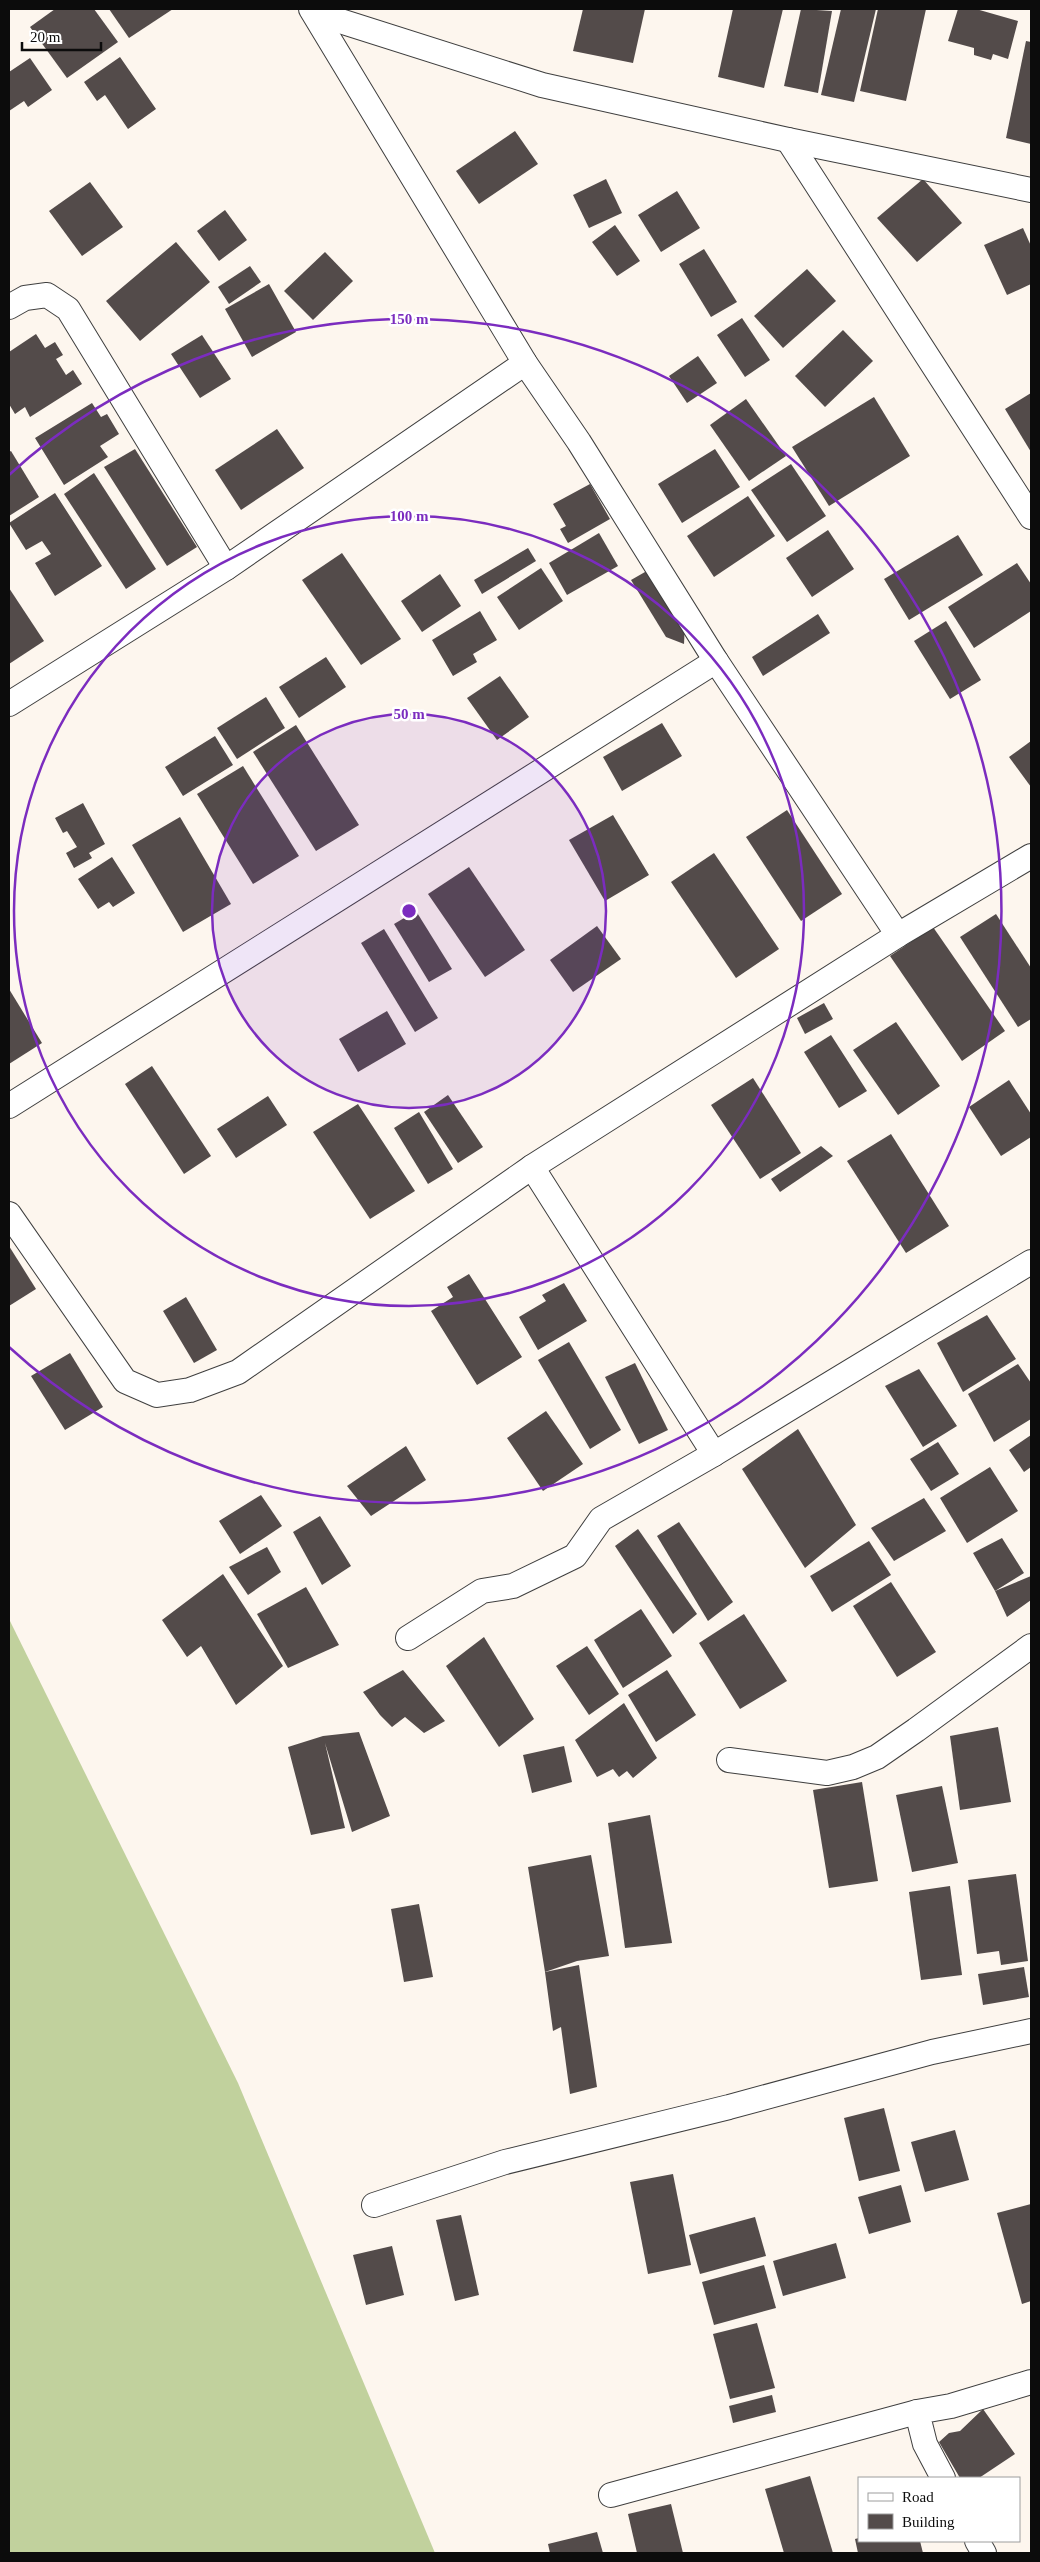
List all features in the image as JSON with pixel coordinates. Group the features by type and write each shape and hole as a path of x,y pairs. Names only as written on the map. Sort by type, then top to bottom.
{"street":[{"path":"313,11 542,85 788,140 1031,190"},
{"path":"313,11 525,363 579,442 716,661 898,935"},
{"path":"788,140 1031,517"},
{"path":"9,307 24,298 47,295 68,309 226,568"},
{"path":"9,704 226,568 525,363"},
{"path":"9,1106 716,661"},
{"path":"9,1214 125,1380 157,1395 190,1390 238,1372 532,1166 898,935 1031,856"},
{"path":"532,1166 714,1454"},
{"path":"408,1638 482,1591 513,1586 575,1556 600,1519 714,1454 1031,1262"},
{"path":"729,1760 827,1773 853,1768 876,1757 916,1730 1031,1646"},
{"path":"374,2205 505,2162 728,2107 932,2052 1031,2031"},
{"path":"611,2495 917,2412 951,2406 1031,2382"},
{"path":"917,2412 925,2444 942,2477"},
{"path":"978,2542 984,2553"}],"green space":[{"path":"9,1619 238,2083 435,2553 9,2553"}],"building":[{"path":"55,9 94,9 118,42 67,78 30,27"},
{"path":"109,9 173,9 129,38"},
{"path":"583,9 645,9 633,63 573,51"},
{"path":"733,9 783,9 764,88 718,77"},
{"path":"801,9 832,11 818,93 784,86"},
{"path":"841,9 876,9 854,102 821,95"},
{"path":"878,9 926,9 906,101 860,91"},
{"path":"958,9 976,9 1018,21 1008,59 993,54 991,60 974,55 974,48 948,41"},
{"path":"1026,41 1031,42 1031,144 1006,138"},
{"path":"120,57 156,109 128,129 105,95 97,101 84,82"},
{"path":"30,58 52,90 28,107 24,101 9,111 9,72"},
{"path":"515,131 538,164 479,204 456,171"},
{"path":"606,179 622,213 589,228 573,195"},
{"path":"923,179 962,223 917,262 877,218"},
{"path":"90,182 123,227 82,256 49,211"},
{"path":"677,191 700,228 661,252 638,215"},
{"path":"225,210 247,240 219,261 197,231"},
{"path":"615,225 640,261 617,276 592,242"},
{"path":"1023,228 1031,246 1031,284 1007,295 984,245"},
{"path":"176,242 210,282 140,341 106,301"},
{"path":"704,249 737,302 711,317 679,264"},
{"path":"325,252 353,281 313,320 284,291"},
{"path":"250,266 261,282 229,304 218,287"},
{"path":"807,269 836,301 783,348 754,316"},
{"path":"269,284 296,332 252,357 225,309"},
{"path":"742,318 770,360 745,377 717,335"},
{"path":"843,330 873,361 825,407 795,376"},
{"path":"36,334 45,348 55,342 63,355 56,359 66,375 73,370 82,384 30,417 25,407 15,414 9,404 9,352"},
{"path":"202,335 231,379 200,398 171,354"},
{"path":"698,356 717,383 687,403 669,376"},
{"path":"1031,393 1031,452 1005,409"},
{"path":"874,397 910,456 829,506 792,447"},
{"path":"746,399 786,456 749,481 710,425"},
{"path":"92,403 101,417 107,414 119,434 100,446 108,457 64,485 35,438"},
{"path":"277,429 304,468 241,510 215,470"},
{"path":"135,449 197,547 167,566 104,467"},
{"path":"715,449 740,487 682,523 658,484"},
{"path":"11,451 39,497 9,516 9,452"},
{"path":"791,464 826,516 787,542 751,490"},
{"path":"94,473 156,569 126,589 64,494"},
{"path":"590,484 610,519 568,543 560,529 566,526 553,504"},
{"path":"55,493 102,566 55,596 35,563 51,554 42,541 26,550 9,523"},
{"path":"748,496 775,536 714,577 687,536"},
{"path":"828,530 854,569 812,597 786,558"},
{"path":"599,533 618,566 567,595 549,563"},
{"path":"958,535 983,575 909,620 884,579"},
{"path":"528,548 536,561 482,594 474,580"},
{"path":"342,553 401,639 361,665 302,580"},
{"path":"1017,563 1031,584 1031,611 974,648 948,607"},
{"path":"541,568 563,601 519,630 497,597"},
{"path":"652,568 685,623 684,644 666,637 631,580"},
{"path":"440,574 461,606 422,632 401,601"},
{"path":"9,588 44,641 9,664"},
{"path":"480,611 497,640 473,654 477,662 453,676 432,640"},
{"path":"818,614 830,633 763,676 752,657"},
{"path":"946,621 981,680 950,699 914,641"},
{"path":"326,657 346,687 299,718 279,687"},
{"path":"500,676 529,717 497,740 467,698"},
{"path":"266,697 285,728 237,759 217,728"},
{"path":"662,723 682,756 622,791 603,757"},
{"path":"296,725 359,825 316,851 253,752"},
{"path":"215,736 233,765 183,796 165,767"},
{"path":"1031,741 1031,787 1009,757"},
{"path":"243,766 299,856 253,884 197,794"},
{"path":"83,803 105,844 89,853 92,858 74,868 66,853 77,847 67,831 63,833 55,818"},
{"path":"787,810 842,894 801,921 746,837"},
{"path":"613,815 649,875 605,901 569,840"},
{"path":"180,817 231,904 183,932 132,845"},
{"path":"714,853 779,949 736,978 671,882"},
{"path":"112,857 135,893 113,907 109,902 98,909 78,879"},
{"path":"469,867 525,950 485,977 428,894"},
{"path":"416,911 452,969 429,982 394,924"},
{"path":"996,914 1031,968 1031,1019 1018,1027 960,937"},
{"path":"597,926 621,959 573,992 550,960"},
{"path":"933,927 1005,1031 962,1061 890,956"},
{"path":"384,929 438,1018 415,1032 361,943"},
{"path":"9,989 42,1043 9,1064"},
{"path":"824,1003 833,1019 805,1034 797,1018"},
{"path":"387,1011 406,1044 358,1072 339,1039"},
{"path":"896,1022 940,1086 898,1115 853,1050"},
{"path":"831,1035 867,1091 839,1108 804,1052"},
{"path":"152,1066 211,1156 184,1174 125,1084"},
{"path":"753,1078 801,1153 760,1179 711,1105"},
{"path":"1009,1080 1031,1114 1031,1137 1001,1156 969,1107"},
{"path":"448,1095 483,1147 458,1163 424,1112"},
{"path":"268,1096 287,1125 236,1158 217,1129"},
{"path":"358,1104 415,1191 370,1219 313,1132"},
{"path":"419,1112 453,1169 428,1184 394,1128"},
{"path":"891,1134 949,1226 906,1253 847,1161"},
{"path":"821,1146 833,1156 780,1192 771,1179"},
{"path":"9,1246 36,1289 9,1306"},
{"path":"469,1274 522,1357 477,1385 431,1311 453,1297 447,1287"},
{"path":"564,1283 587,1321 538,1350 519,1317 546,1301 542,1295"},
{"path":"186,1297 217,1350 194,1363 163,1311"},
{"path":"987,1315 1016,1359 963,1392 937,1343"},
{"path":"569,1342 621,1430 590,1449 538,1360"},
{"path":"70,1353 103,1407 65,1430 31,1376"},
{"path":"635,1363 668,1430 639,1444 605,1377"},
{"path":"1018,1364 1031,1383 1031,1419 994,1442 968,1394"},
{"path":"919,1369 957,1426 923,1447 885,1386"},
{"path":"546,1411 583,1464 543,1491 507,1438"},
{"path":"798,1429 856,1525 805,1568 742,1469"},
{"path":"1031,1435 1031,1467 1024,1472 1009,1450"},
{"path":"938,1442 959,1474 931,1491 910,1459"},
{"path":"406,1446 426,1480 371,1516 347,1486"},
{"path":"990,1467 1018,1511 967,1543 940,1498"},
{"path":"261,1495 282,1526 240,1554 219,1521"},
{"path":"924,1498 946,1531 894,1561 871,1528"},
{"path":"320,1516 351,1566 322,1585 293,1532"},
{"path":"679,1522 733,1602 708,1621 657,1536"},
{"path":"638,1529 697,1614 673,1634 615,1546"},
{"path":"1002,1538 1024,1573 995,1591 973,1553"},
{"path":"869,1541 891,1575 832,1612 810,1576"},
{"path":"267,1547 281,1572 248,1595 229,1567"},
{"path":"223,1574 283,1666 236,1705 201,1646 187,1657 162,1620"},
{"path":"1031,1576 1031,1600 1007,1617 995,1591"},
{"path":"891,1582 936,1652 897,1677 853,1606"},
{"path":"306,1587 339,1645 288,1668 257,1614"},
{"path":"641,1609 672,1656 623,1688 594,1640"},
{"path":"744,1614 787,1681 740,1709 699,1643"},
{"path":"484,1637 534,1719 499,1747 446,1666"},
{"path":"587,1646 619,1694 589,1715 556,1666"},
{"path":"403,1670 445,1721 424,1733 405,1717 392,1727 380,1715 363,1692"},
{"path":"667,1670 696,1715 656,1742 628,1695"},
{"path":"624,1703 657,1758 633,1778 627,1771 619,1777 613,1769 597,1777 575,1740"},
{"path":"998,1727 1011,1802 960,1810 950,1736"},
{"path":"359,1732 390,1816 352,1832 325,1743 345,1828 311,1835 288,1747 323,1736"},
{"path":"564,1746 572,1782 532,1793 523,1755"},
{"path":"862,1782 878,1881 829,1888 813,1790"},
{"path":"942,1786 958,1863 912,1872 896,1795"},
{"path":"650,1815 672,1943 625,1948 608,1823"},
{"path":"591,1855 609,1956 577,1961 545,1972 528,1867"},
{"path":"1016,1874 1028,1961 1001,1965 999,1951 977,1954 968,1880"},
{"path":"950,1886 962,1975 921,1980 909,1892"},
{"path":"419,1904 433,1977 404,1982 391,1909"},
{"path":"579,1965 597,2087 570,2094 561,2027 553,2031 545,1972"},
{"path":"1024,1967 1029,1997 983,2005 978,1974"},
{"path":"884,2108 900,2171 859,2181 844,2118"},
{"path":"955,2130 969,2180 925,2192 911,2142"},
{"path":"673,2174 691,2265 648,2274 630,2182"},
{"path":"901,2185 911,2222 869,2234 858,2197"},
{"path":"1031,2204 1031,2301 1022,2304 997,2213"},
{"path":"461,2215 479,2295 455,2301 436,2220"},
{"path":"755,2217 766,2256 700,2274 689,2235"},
{"path":"836,2243 846,2278 783,2296 773,2261"},
{"path":"392,2246 404,2295 366,2305 353,2255"},
{"path":"764,2265 776,2308 714,2325 702,2282"},
{"path":"757,2323 775,2388 730,2399 713,2334"},
{"path":"772,2395 776,2412 733,2423 729,2406"},
{"path":"983,2409 1015,2454 980,2477 959,2477 939,2442 949,2433 960,2431"},
{"path":"810,2476 833,2553 784,2553 765,2489"},
{"path":"671,2504 683,2553 637,2553 628,2514"},
{"path":"597,2532 603,2553 550,2553 548,2544"},
{"path":"858,2538 858,2542 920,2542 923,2553 858,2553 855,2539"}]}
